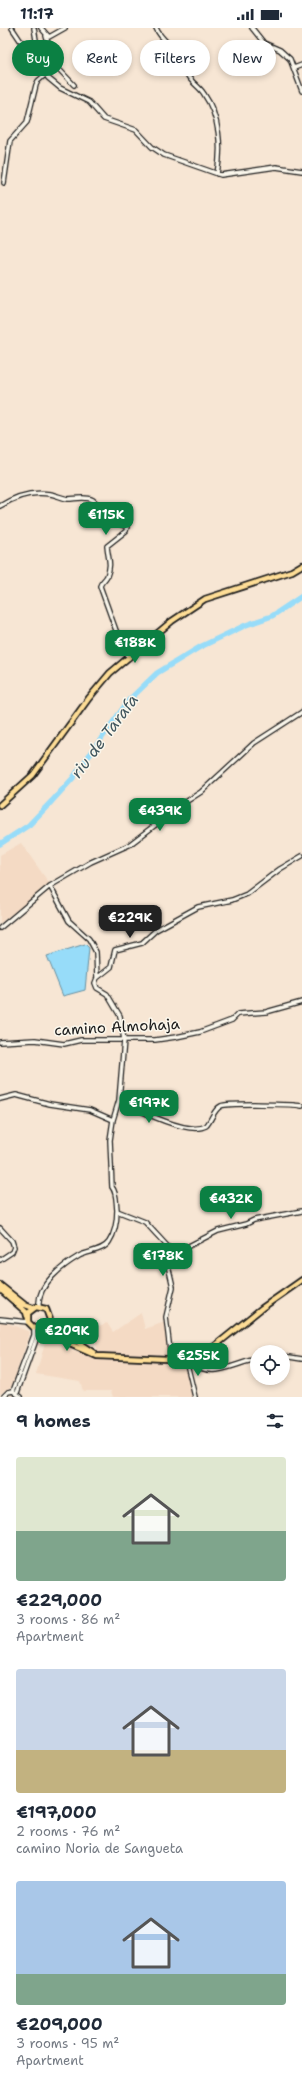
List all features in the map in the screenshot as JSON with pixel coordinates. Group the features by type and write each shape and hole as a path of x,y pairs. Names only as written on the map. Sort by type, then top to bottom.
{"main road":[{"path":"0,805 33,775 89,698 110,674 172,621 205,598 292,571 302,565"},
{"path":"0,1289 26,1312 26,1319 34,1328 43,1328 72,1345 97,1356 187,1360 206,1353 262,1308 302,1280"},
{"path":"0,1285 25,1305 33,1308 39,1306 48,1311 49,1322 97,1356"},
{"path":"26,1319 33,1308"},
{"path":"43,1328 49,1322"}],"street":[{"path":"12,28 20,40"},
{"path":"34,28 36,40"},
{"path":"41,28 46,36 54,64 74,85"},
{"path":"46,36 52,36 65,28"},
{"path":"156,28 161,38 178,55 188,76 204,94 210,104 220,141 217,174"},
{"path":"252,28 264,43 288,57 294,68 302,91"},
{"path":"294,68 302,65"},
{"path":"4,183 10,141 27,122 36,85 44,76"},
{"path":"48,76 60,88 89,102 104,119 136,130 154,150 183,163 204,168 217,174 276,167 302,171"},
{"path":"0,506 12,498 28,494 49,494 67,499 87,498 97,504 99,516 127,527 126,531 107,546 111,562 107,577 100,586 118,636 129,659"},
{"path":"0,928 50,886 91,862 129,845 184,803 201,792 254,743 302,712"},
{"path":"97,978 111,967 114,950 142,943 156,930 174,922 186,912 198,907 232,900 247,894 280,868 302,856"},
{"path":"39,1306 40,1294 54,1276 79,1256 102,1248 108,1243 116,1223 116,1191 112,1187 110,1140 113,1120 119,1100 124,1040 120,1016 107,994 97,988 95,983 97,978 96,952 89,939 69,921 50,886"},
{"name":"camino Almohaja","path":"0,1042 35,1040 64,1044 82,1040 156,1040 200,1032 232,1020 238,1014 266,1012 302,1002"},
{"path":"0,1098 16,1096 35,1101 90,1110 113,1120"},
{"path":"119,1100 143,1113 162,1120 199,1128 206,1126 215,1111 224,1105 284,1104 302,1106"},
{"path":"117,1211 145,1222 169,1248 167,1261 173,1287 166,1317 172,1360"},
{"path":"168,1253 183,1249 218,1231 246,1224 254,1220 302,1211"},
{"path":"0,1228 12,1241 14,1247 12,1252 0,1260"},
{"path":"0,1319 26,1319"},
{"path":"13,1391 34,1335 34,1328"},
{"path":"17,1393 43,1328"},
{"path":"290,1357 302,1359"},
{"path":"187,1360 204,1370 216,1371 250,1360"},
{"path":"187,1360 195,1397"},
{"path":"3,1397 8,1392 13,1391 21,1397"}],"shaded area":[{"path":"21,843 49,883 43,891 0,923 0,855"},
{"path":"141,1313 145,1329 165,1322 170,1357 185,1363 193,1397 113,1397 111,1391 83,1391 80,1381 36,1374 48,1333 73,1351 99,1359 93,1328 107,1323 113,1332"},
{"path":"0,1322 7,1323 30,1332 12,1386 0,1394"}],"water":[{"path":"85,944 89,948 85,990 63,996 47,956"}],"waterway":[{"name":"riu de Tarafa","path":"0,844 29,825 52,801 73,778 129,700 157,673 200,647 246,625 272,616 302,596"}]}
